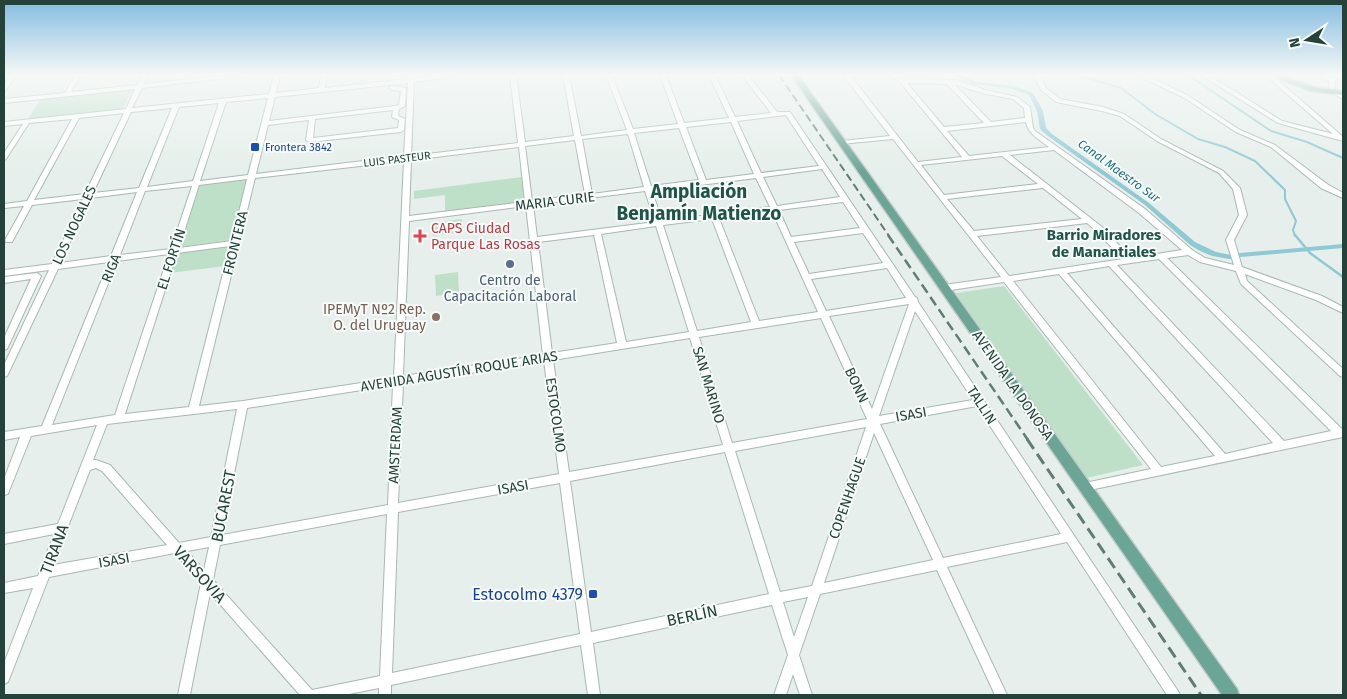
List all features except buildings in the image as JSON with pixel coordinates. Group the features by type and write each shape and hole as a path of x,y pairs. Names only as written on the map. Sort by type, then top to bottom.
{"main road":[{"name":"AVENIDA LA DONOSA","path":"817,108 1231,695"}],"street":[{"name":"LOS NOGALES","path":"4,374 130,108"},
{"path":"4,124 160,108"},
{"name":"RIGA","path":"45,430 175,108"},
{"name":"EL FORTÍN","path":"119,418 222,108"},
{"name":"FRONTERA","path":"193,410 269,108"},
{"path":"265,123 396,108 395,118 402,119 401,130 311,140 308,139 312,118"},
{"name":"AMSTERDAM","path":"385,695 410,108"},
{"name":"ESTOCOLMO","path":"517,108 548,357 594,695"},
{"path":"572,108 590,196"},
{"name":"SAN MARINO","path":"621,108 806,695"},
{"path":"675,108 702,182"},
{"name":"BONN","path":"727,108 1002,695"},
{"path":"770,108 775,114"},
{"path":"871,108 973,234 1158,471"},
{"path":"925,108 967,158"},
{"path":"973,108 989,124"},
{"path":"1027,108 1031,130 1142,211 1189,252 1203,260 1239,269 1319,298 1343,310"},
{"path":"1094,108 1122,116 1159,140 1210,165 1228,177 1236,188 1243,215 1230,240 1244,282 1343,374"},
{"path":"1203,108 1238,131 1274,146 1318,182 1343,196"},
{"path":"1256,108 1280,122 1342,138"},
{"path":"1307,108 1342,138"},
{"name":"LUIS PASTEUR","path":"4,206 775,114 786,113 790,115"},
{"name":"TALLIN","path":"790,115 1174,695"},
{"path":"8,240 77,116"},
{"path":"943,129 1028,120"},
{"path":"4,158 27,122"},
{"path":"842,143 895,138"},
{"path":"916,164 1055,148"},
{"path":"1004,154 1088,220 1130,261"},
{"name":"MARIA CURIE","path":"405,220 824,167"},
{"path":"943,197 1043,186"},
{"path":"533,240 846,199"},
{"path":"715,216 756,325"},
{"path":"973,234 1088,220"},
{"path":"788,240 866,230"},
{"path":"597,232 622,345"},
{"path":"4,273 235,243"},
{"path":"944,288 1189,252"},
{"path":"1161,256 1342,434"},
{"path":"1111,264 1281,445"},
{"path":"806,277 890,265"},
{"path":"1061,271 1222,457"},
{"path":"4,280 37,276 4,347"},
{"name":"AVENIDA AGUSTÍN ROQUE ARIAS","path":"4,436 119,418 243,405 914,300"},
{"name":"COPENHAGUE","path":"780,695 914,300"},
{"name":"ISASI","path":"4,588 43,577 177,548 980,402"},
{"name":"BUCAREST","path":"184,695 243,405"},
{"name":"TIRANA","path":"5,673 104,420"},
{"path":"4,491 27,433"},
{"path":"1085,487 1222,457 1342,434"},
{"name":"VARSOVIA","path":"87,466 96,464 106,468 308,695"},
{"path":"4,539 62,528"},
{"name":"BERLÍN","path":"316,695 1068,537"}],"green space":[{"path":"35,108 124,108 123,109 28,119"},
{"path":"522,177 525,200 523,202 445,213 445,195 414,199 414,191"},
{"path":"248,179 232,240 180,247 199,185"},
{"path":"462,219 463,232 433,236 433,223"},
{"path":"232,245 226,266 169,273 176,252"},
{"path":"458,272 459,293 436,296 435,275"},
{"path":"1004,286 1143,465 1086,478 956,293"}],"waterway":[{"name":"Canal Maestro Sur","path":"1038,108 1043,129 1050,135 1147,204 1193,244 1215,254 1229,257"},
{"path":"1147,108 1198,139 1225,147 1255,161 1285,190 1285,199 1296,221 1293,230 1295,236"},
{"name":"Canal Maestro Sur","path":"1236,108 1271,131 1307,142 1343,158"},
{"path":"1295,235 1310,253 1343,277"},
{"name":"Canal Maestro Sur","path":"1240,255 1343,246"}],"railway":[{"path":"801,108 889,236"},
{"path":"888,235 1028,440"},
{"path":"1027,439 1201,695"}],"place":[{"name":"Frontera 3842","path":"255,147"},
{"name":"CAPS Ciudad Parque Las Rosas","path":"420,236"},
{"name":"Centro de Capacitación Laboral","path":"510,264"},
{"name":"IPEMyT Nº2 Rep. O. del Uruguay","path":"436,317"},
{"name":"Estocolmo 4379","path":"593,594"}],"district":[{"name":"Ampliación Benjamín Matienzo","path":"699,202"},
{"name":"Barrio Miradores de Manantiales","path":"1104,244"}]}
